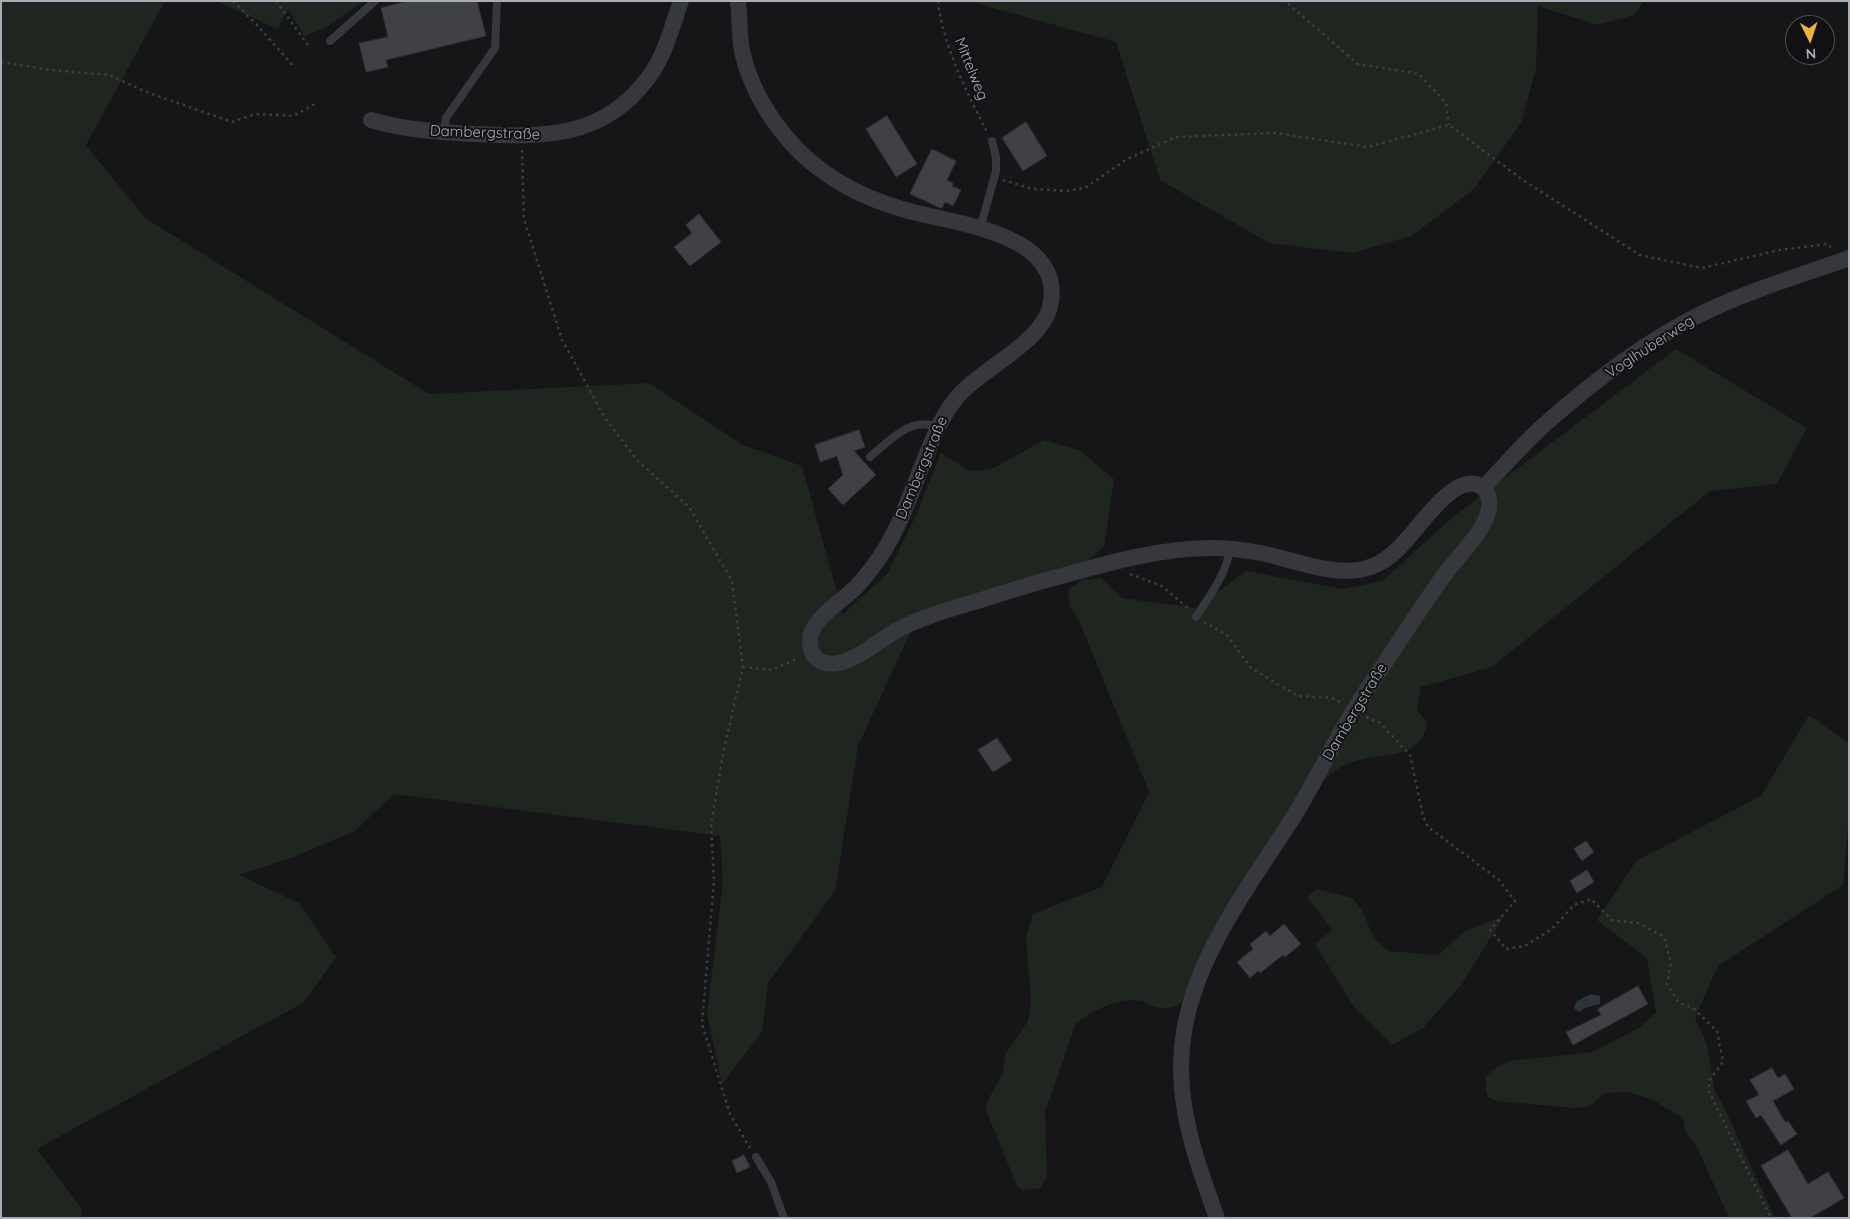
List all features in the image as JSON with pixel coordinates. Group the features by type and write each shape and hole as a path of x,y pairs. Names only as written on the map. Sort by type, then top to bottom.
{"street":[{"name":"Dambergstraße","path":"371,120 391,126 444,132 522,136 548,135 571,131 593,123 620,106 649,77 661,56 681,1"},
{"name":"Dambergstraße","path":"738,1 740,39 750,77 773,120 806,158 821,171 870,198 908,211 980,228 1006,237 1025,247 1038,257 1047,272 1052,288 1047,318 1038,330 958,395 948,409 938,427 897,528 872,569 855,588 817,621 811,632 810,643 812,652"},
{"name":"Voglhuberweg","path":"1484,488 1544,425 1598,381 1669,332 1700,314 1847,258"},
{"path":"812,652 819,660 828,664 842,663 854,658 905,625 959,606 1049,579 1117,562 1185,550 1214,548 1259,552 1344,570 1360,570 1373,567 1395,552 1448,493 1461,485 1474,484 1484,488"},
{"name":"Dambergstraße","path":"1217,1218 1196,1156 1183,1099 1182,1047 1189,1005 1198,977 1212,947 1300,807 1353,710 1448,569 1487,517 1490,506 1484,488"}],"lane":[{"path":"330,41 375,1"},
{"path":"444,132 446,118 495,48 497,1"},
{"path":"980,228 995,178 996,157 992,142"},
{"path":"870,457 892,438 912,426 931,424 938,427"},
{"path":"1196,617 1223,574 1228,562 1230,549"},
{"path":"756,1157 771,1182 784,1218"}],"path":[{"path":"233,1 295,68"},
{"path":"276,1 310,48"},
{"name":"Mittelweg","path":"938,1 940,19 960,76 992,142"},
{"path":"1282,1 1287,3 1358,64 1419,74 1446,103 1449,125 1523,180 1640,255 1702,268 1780,250 1826,244 1847,258"},
{"path":"1,62 50,70 109,75 144,91 232,122 256,114 293,116 315,104"},
{"path":"995,178 1032,189 1067,191 1084,188 1127,159 1176,137 1276,133 1368,148 1449,125"},
{"path":"523,164 524,219 562,340 605,418 637,460 689,507 732,581 743,667 724,749 711,823 714,880 702,1024 730,1114 756,1157"},
{"path":"1117,562 1124,572 1162,586 1183,602 1196,617 1227,635 1251,668 1298,696 1332,698 1380,723 1410,754 1423,816 1428,827 1499,880 1515,902 1490,930 1506,949 1525,946 1552,929 1574,905 1591,899 1612,920 1638,923 1664,937 1671,963 1667,984 1679,1003 1693,1008 1717,1031 1723,1062 1709,1081 1709,1092 1770,1218"},
{"path":"743,667 771,670 812,652"}],"shaded area":[{"path":"1,1 165,1 86,145 145,218 429,394 649,383 743,445 802,466 843,614 887,574 916,515 941,453 970,471 992,469 1044,440 1079,450 1114,479 1104,547 1085,563 917,618 858,746 835,891 768,983 762,1032 722,1084 707,1014 723,882 720,836 394,794 355,831 296,856 239,875 299,903 336,957 304,1002 37,1149 81,1208 81,1218 1,1218"},
{"path":"216,1 364,1 325,28 304,36 288,9 278,29"},
{"path":"968,1 1644,1 1634,15 1597,25 1538,6 1536,68 1521,123 1474,189 1411,236 1352,253 1269,243 1160,180 1116,42"},
{"path":"1676,349 1807,428 1777,484 1710,491 1492,667 1421,687 1417,710 1427,723 1423,736 1407,750 1347,764 1321,782 1185,1000 1173,1007 1165,1008 1157,1008 1141,1001 1124,1001 1098,1009 1076,1023 1045,1112 1047,1176 1041,1188 1023,1190 1017,1186 986,1110 989,1098 1002,1075 1006,1053 1028,1021 1031,999 1026,937 1033,914 1102,887 1149,792 1081,625 1070,606 1068,590 1082,580 1101,578 1122,598 1196,608 1246,571 1342,589 1382,581 1454,516"},
{"path":"1809,715 1849,743 1849,816 1843,885 1718,966 1695,1018 1707,1044 1715,1092 1722,1103 1775,1218 1729,1218 1696,1145 1686,1133 1683,1118 1651,1099 1627,1092 1606,1093 1588,1107 1574,1108 1497,1101 1489,1098 1486,1092 1486,1076 1498,1066 1510,1061 1592,1052 1637,1029 1656,1013 1647,958 1597,920 1636,861 1761,796"},
{"path":"1317,889 1352,898 1363,911 1373,937 1389,951 1438,955 1465,931 1504,916 1462,984 1423,1028 1392,1045 1353,1006 1315,944 1332,930 1307,897"},
{"path":"1591,994 1600,996 1600,1004 1585,1008 1579,1012 1574,1008 1577,1001"}],"building":[{"path":"407,1 477,1 486,36 386,60 388,67 366,72 359,43 388,37 381,8"},
{"path":"887,116 917,164 896,177 866,129"},
{"path":"1026,122 1047,156 1023,171 1002,138"},
{"path":"932,149 956,161 947,180 953,183 952,186 961,190 953,206 945,202 942,208 940,208 910,194"},
{"path":"699,214 721,242 690,266 674,247 692,233 686,225"},
{"path":"859,430 865,447 854,451 876,475 843,505 828,489 843,475 837,456 820,462 815,445"},
{"path":"997,738 1012,760 993,772 978,750"},
{"path":"1586,841 1594,852 1582,861 1574,849"},
{"path":"1587,870 1594,882 1577,893 1570,881"},
{"path":"1284,924 1301,944 1285,957 1283,955 1260,973 1258,971 1250,978 1237,962 1253,949 1250,944 1266,931 1270,936"},
{"path":"1638,986 1648,1004 1573,1045 1566,1032 1601,1015 1598,1009"},
{"path":"1772,1068 1778,1078 1785,1074 1794,1089 1773,1101 1785,1122 1788,1121 1797,1134 1781,1145 1761,1115 1756,1118 1746,1101 1759,1095 1750,1080"},
{"path":"1788,1150 1808,1184 1828,1172 1844,1198 1810,1218 1792,1218 1761,1166"},
{"path":"744,1155 750,1167 737,1173 732,1161"}]}
